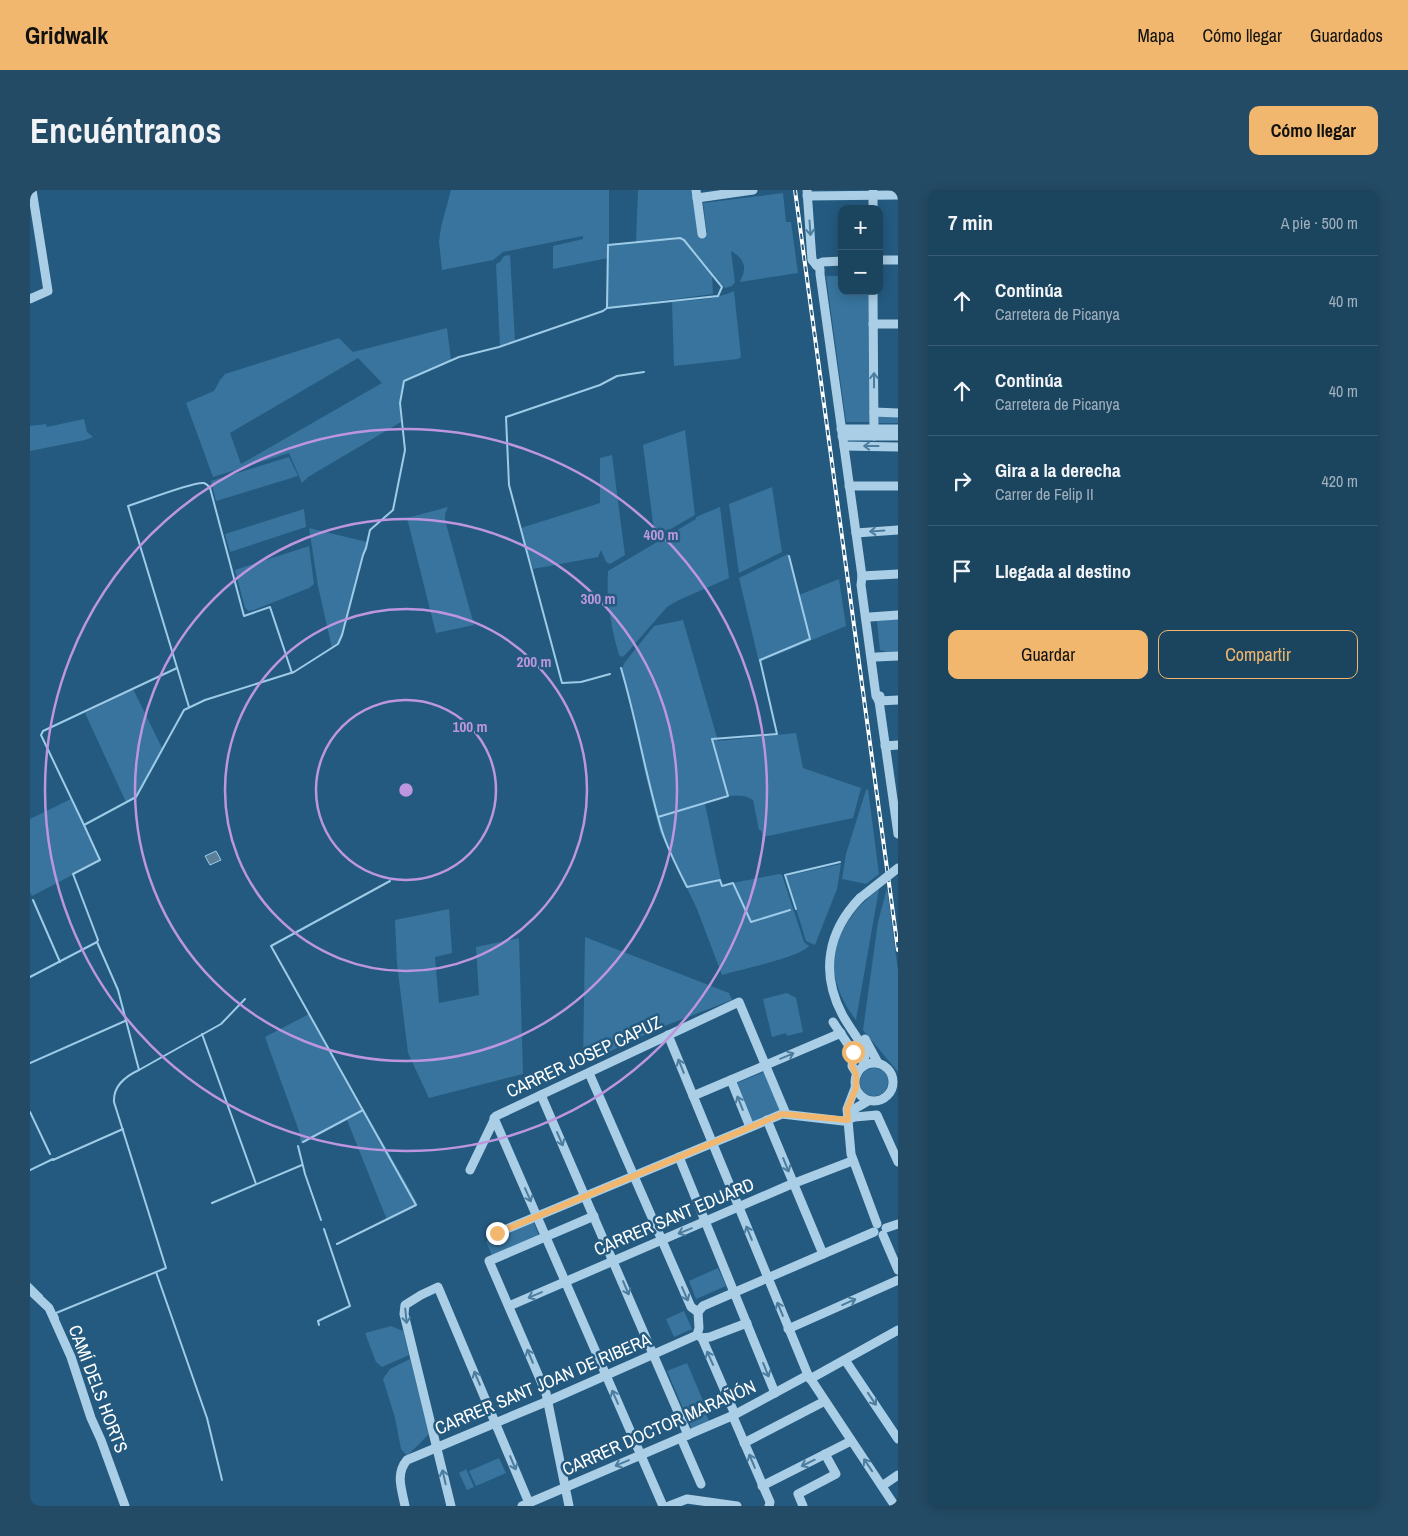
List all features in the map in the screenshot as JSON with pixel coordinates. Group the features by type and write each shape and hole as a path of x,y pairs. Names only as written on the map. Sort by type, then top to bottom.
{"street":[{"path":"30,299 48,291 32,190"},
{"path":"702,234 696,194 753,190"},
{"path":"898,196 873,193 807,193 812,260 818,267 862,576 865,584 876,657 879,701 898,833"},
{"path":"883,260 898,260"},
{"path":"818,267 823,262 838,261"},
{"path":"818,267 838,266"},
{"path":"883,266 898,266"},
{"path":"873,295 874,432"},
{"path":"873,324 898,324"},
{"path":"874,412 898,413"},
{"path":"842,432 874,432 898,429"},
{"path":"874,432 898,436"},
{"path":"844,446 898,446"},
{"path":"849,486 898,486"},
{"path":"856,533 898,530"},
{"path":"862,576 898,574"},
{"path":"862,576 861,585 876,696 879,701"},
{"path":"870,617 898,615"},
{"path":"876,657 898,656"},
{"path":"879,701 898,700"},
{"path":"886,746 898,745"},
{"path":"898,868 860,898 847,912 836,930 832,941 830,961 830,978 838,1003 844,1018 864,1050 865,1056 856,1088 847,1109 852,1161 898,1270"},
{"name":"CARRER JOSEP CAPUZ","path":"470,1170 496,1116 740,1002 766,1065"},
{"path":"838,1003 863,1036 878,1063 888,1069 896,1084 893,1096 879,1101 868,1101 856,1108 848,1119"},
{"path":"834,1022 853,1052 852,1066 860,1070"},
{"path":"693,1096 841,1033"},
{"path":"668,1035 809,1377 895,1506"},
{"path":"860,1070 868,1064 878,1063"},
{"path":"766,1065 786,1114"},
{"path":"589,1073 691,1307 698,1312"},
{"path":"731,1080 750,1127"},
{"path":"856,1088 863,1098 868,1101"},
{"path":"541,1095 654,1354 701,1484"},
{"path":"497,1233 767,1120 786,1114 848,1119 877,1115 898,1162"},
{"path":"494,1118 662,1506"},
{"path":"767,1120 822,1254"},
{"path":"679,1157 775,1393"},
{"name":"CARRER SANT EDUARD","path":"509,1306 738,1207 852,1161"},
{"path":"569,1506 546,1393 489,1261 594,1216"},
{"path":"769,1506 770,1502 734,1419 734,1412 699,1336 698,1312 703,1306 734,1292 898,1224"},
{"path":"788,1328 898,1280"},
{"path":"451,1506 404,1314 405,1305 438,1288 496,1423 526,1504"},
{"name":"CAMÍ DELS HORTS","path":"30,1290 49,1308 71,1357 91,1418 125,1506"},
{"name":"CARRER SANT JOAN DE RIBERA","path":"405,1506 399,1474 407,1460 654,1354 699,1336 710,1338 747,1323"},
{"name":"CARRER DOCTOR MARAÑÓN","path":"526,1504 734,1415 896,1334"},
{"path":"845,1360 898,1439"},
{"path":"744,1443 825,1400"},
{"path":"762,1486 851,1441"},
{"path":"803,1506 798,1494 836,1474 825,1454"},
{"path":"882,1486 898,1475"},
{"path":"669,1506 688,1499 698,1503 737,1506"}],"shaded area":[{"path":"451,190 609,190 609,244 636,242 638,190 692,190 699,234 707,233 703,203 783,193 786,222 791,222 798,273 740,282 744,267 738,256 731,251 735,282 732,286 725,288 683,238 674,238 684,240 712,275 713,294 606,308 608,258 553,269 553,246 583,239 583,236 503,252 493,260 442,270 439,242"},
{"path":"510,255 515,341 500,346 496,264 504,256"},
{"path":"826,276 838,276 838,295 869,295 870,422 846,422"},
{"path":"734,291 741,357 738,359 674,366 672,302 711,298"},
{"path":"447,328 451,360 404,381 400,402 401,422 308,477 302,483 289,453 213,477 186,403 214,391 225,374 339,338 353,352","holes":["358,358 382,383 241,464 230,433"]},
{"path":"878,415 898,415 898,423 878,423"},
{"path":"84,419 87,432 93,437 30,451 30,426 46,424 47,427"},
{"path":"685,430 695,515 655,538 643,445"},
{"path":"612,455 625,555 610,564 606,562 601,550 598,557 533,569 521,528 600,503 600,458"},
{"path":"289,457 298,476 216,501 211,481"},
{"path":"772,487 782,552 739,573 729,504"},
{"path":"448,507 445,520 474,625 436,633 407,518"},
{"path":"720,507 729,578 667,607 626,654 622,657 619,655 610,613 608,571 696,519 696,517"},
{"path":"304,509 306,527 230,552 225,534"},
{"path":"309,528 367,542 341,638 339,644 332,648 318,586"},
{"path":"309,546 314,584 309,588 254,610 249,611 245,608 235,570"},
{"path":"788,554 799,595 839,579 846,626 759,662 739,578"},
{"path":"898,619 898,652 880,650 877,621"},
{"path":"683,620 718,741 796,733 803,768 861,788 853,818 763,837 761,830 759,830 753,800 747,797 735,796 705,804 722,885 782,875 804,942 809,946 782,959 722,975 697,909 660,832 621,670 625,662 654,626"},
{"path":"133,689 163,750 138,796 126,802 85,713"},
{"path":"868,789 879,874 866,884 842,879 846,854 866,790"},
{"path":"71,799 101,860 32,896 30,892 30,819"},
{"path":"216,851 221,860 210,865 205,856"},
{"path":"841,864 837,889 815,945 806,941 786,876"},
{"path":"887,888 898,971 898,1072 863,1030 878,922"},
{"path":"879,889 856,1020 844,1002 837,984 834,967 836,950 841,933 850,918"},
{"path":"449,909 452,953 435,957 439,1003 479,995 476,947 519,938 523,1074 429,1098 408,1053 397,964 395,920"},
{"path":"585,937 729,993 732,1000 662,1027 583,1064"},
{"path":"787,993 796,998 803,1032 787,1036 786,1033 772,1037 763,999"},
{"path":"309,1014 418,1205 387,1220 347,1120 301,1144 299,1131 265,1037"},
{"path":"874,1068 884,1072 888,1082 884,1092 874,1096 864,1092 860,1082 864,1072"},
{"path":"764,1072 780,1111 753,1122 737,1083"},
{"path":"533,1221 540,1238 493,1258 486,1241"},
{"path":"718,1268 726,1286 696,1299 689,1281"},
{"path":"684,1311 692,1329 674,1337 666,1319"},
{"path":"391,1326 403,1331 409,1355 382,1367 376,1362 365,1333"},
{"path":"410,1359 429,1434 407,1456 401,1449 395,1418 383,1379 390,1369"},
{"path":"687,1363 704,1403 702,1405 709,1421 692,1429 667,1371"},
{"path":"499,1458 506,1473 476,1486 469,1471"},
{"path":"466,1469 474,1487 467,1490 459,1473"}],"waterway":[{"path":"58,1318 56,1313 166,1268 114,1102 114,1096 121,1082 139,1070 118,990 97,942 98,940 73,874 100,860 84,825 136,797 184,710 205,700 294,672 338,644 370,530 393,510 405,450 400,403 404,381 459,357 499,347 603,311 607,308 608,245 680,238 684,240 722,287 718,296 607,308"},
{"path":"610,674 581,682 562,683 509,485 506,417 600,385 617,376 644,372"},
{"path":"189,707 128,506 167,492 198,483 207,484 210,488 244,616 270,607 292,673"},
{"path":"658,817 728,796 712,739 777,734 760,660 810,639 789,556"},
{"path":"84,825 41,735 43,731 177,668"},
{"path":"621,668 662,831 687,887 720,880 722,886 733,883 751,922 790,910"},
{"path":"796,909 785,875 840,862"},
{"path":"337,1244 416,1205 271,946 390,881"},
{"path":"33,900 60,962"},
{"path":"30,977 97,942"},
{"path":"139,1070 221,1024 245,999"},
{"path":"30,1063 125,1021"},
{"path":"202,1034 256,1184"},
{"path":"303,1142 363,1110"},
{"path":"30,1112 50,1154"},
{"path":"53,1160 123,1129"},
{"path":"298,1146 305,1174 321,1220"},
{"path":"30,1170 53,1159"},
{"path":"212,1203 302,1165"},
{"path":"319,1325 318,1321 350,1306 324,1229"},
{"path":"156,1272 207,1418 222,1480"},
{"path":"30,1284 42,1296"}],"railway":[{"path":"795,190 898,950"}],"route":[{"path":"497,1233 782,1114 842,1121 848,1120 847,1109 849,1101 856,1088 856,1074 852,1066 853,1052"}]}
